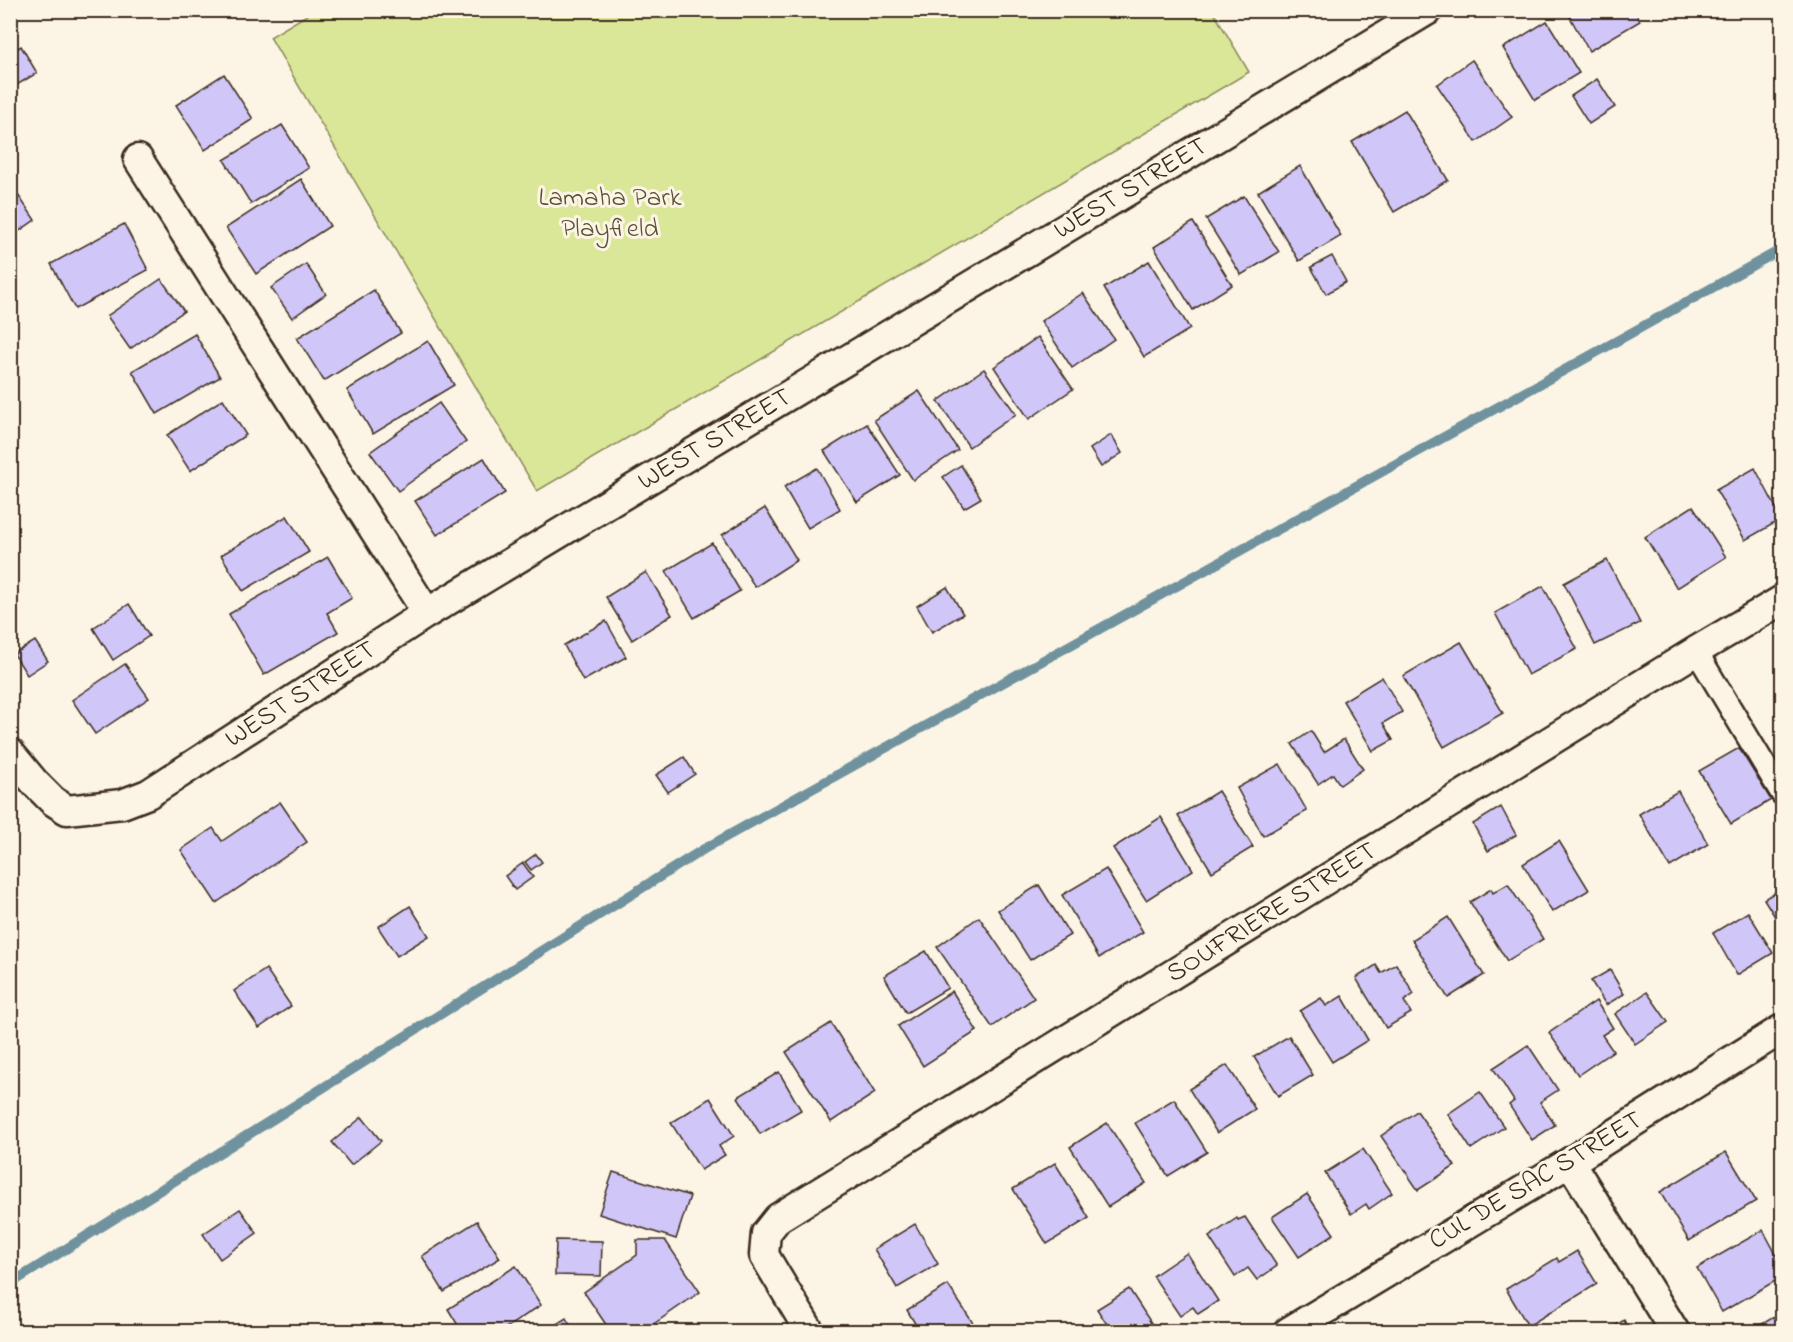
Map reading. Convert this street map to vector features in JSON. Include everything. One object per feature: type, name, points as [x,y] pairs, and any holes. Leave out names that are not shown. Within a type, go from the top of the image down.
[{"type":"street","name":"WEST STREET","points":[[10,753],[34,783],[53,801],[67,810],[122,804],[148,794],[427,613],[1428,10]]},
{"type":"street","points":[[138,159],[427,613]]},
{"type":"street","name":"SOUFRIERE STREET","points":[[810,1332],[764,1256],[766,1233],[778,1218],[1782,600]]},
{"type":"street","points":[[1696,651],[1782,794]]},
{"type":"street","name":"CUL DE SAC STREET","points":[[1288,1332],[1570,1162],[1782,1029]]},
{"type":"street","points":[[1570,1162],[1676,1332]]},
{"type":"green space","name":"Lamaha Park Playfield","points":[[315,10],[1213,11],[1249,72],[537,491],[270,37]]},
{"type":"building","points":[[1566,10],[1634,10],[1640,21],[1589,51]]},
{"type":"building","points":[[1547,21],[1579,73],[1535,100],[1503,48]]},
{"type":"building","points":[[21,46],[37,73],[10,89],[10,53]]},
{"type":"building","points":[[1472,60],[1512,117],[1476,142],[1437,85]]},
{"type":"building","points":[[224,74],[253,119],[205,150],[176,105]]},
{"type":"building","points":[[1597,79],[1615,107],[1589,124],[1571,96]]},
{"type":"building","points":[[1405,110],[1448,180],[1394,212],[1352,142]]},
{"type":"building","points":[[282,125],[309,168],[251,204],[224,160]]},
{"type":"building","points":[[1300,166],[1341,236],[1299,261],[1258,192]]},
{"type":"building","points":[[301,179],[330,226],[256,274],[226,228]]},
{"type":"building","points":[[18,195],[35,220],[12,236],[10,200]]},
{"type":"building","points":[[1244,196],[1279,252],[1241,275],[1206,219]]},
{"type":"building","points":[[1193,222],[1232,285],[1193,310],[1154,247]]},
{"type":"building","points":[[124,224],[148,270],[75,309],[51,264]]},
{"type":"building","points":[[1332,256],[1346,282],[1326,294],[1311,267]]},
{"type":"building","points":[[1149,261],[1190,329],[1144,357],[1104,288]]},
{"type":"building","points":[[306,264],[326,294],[292,318],[271,288]]},
{"type":"building","points":[[161,279],[184,311],[130,349],[107,316]]},
{"type":"building","points":[[374,290],[401,333],[324,381],[297,338]]},
{"type":"building","points":[[1083,293],[1114,339],[1072,368],[1041,321]]},
{"type":"building","points":[[195,334],[220,377],[157,414],[132,371]]},
{"type":"building","points":[[1038,337],[1073,389],[1029,419],[994,367]]},
{"type":"building","points":[[428,341],[454,385],[373,434],[347,390]]},
{"type":"building","points":[[984,369],[1016,414],[969,447],[938,401]]},
{"type":"building","points":[[919,391],[958,450],[913,480],[874,420]]},
{"type":"building","points":[[223,399],[246,435],[190,471],[167,435]]},
{"type":"building","points":[[439,403],[466,442],[398,491],[370,452]]},
{"type":"building","points":[[867,424],[900,475],[857,502],[824,451]]},
{"type":"building","points":[[1111,435],[1122,453],[1101,467],[1090,449]]},
{"type":"building","points":[[484,458],[505,493],[437,535],[415,501]]},
{"type":"building","points":[[961,465],[981,498],[964,508],[943,477]]},
{"type":"building","points":[[817,468],[840,509],[808,528],[784,487]]},
{"type":"building","points":[[1755,468],[1782,519],[1745,540],[1716,490]]},
{"type":"building","points":[[1693,506],[1726,557],[1677,588],[1645,537]]},
{"type":"building","points":[[765,508],[797,560],[755,587],[722,535]]},
{"type":"building","points":[[287,516],[309,552],[243,591],[221,555]]},
{"type":"building","points":[[712,543],[740,591],[694,618],[666,571]]},
{"type":"building","points":[[328,557],[352,598],[327,613],[338,632],[264,675],[229,614]]},
{"type":"building","points":[[1607,560],[1640,623],[1595,645],[1564,583]]},
{"type":"building","points":[[646,572],[672,615],[632,640],[606,597]]},
{"type":"building","points":[[1543,586],[1577,649],[1528,675],[1495,613]]},
{"type":"building","points":[[947,587],[963,614],[932,632],[917,606]]},
{"type":"building","points":[[129,604],[149,636],[113,660],[93,628]]},
{"type":"building","points":[[606,621],[626,657],[583,681],[564,645]]},
{"type":"building","points":[[35,641],[48,661],[27,675],[14,654]]},
{"type":"building","points":[[1461,642],[1503,713],[1444,747],[1403,676]]},
{"type":"building","points":[[125,664],[149,698],[95,734],[72,700]]},
{"type":"building","points":[[1382,677],[1402,712],[1383,723],[1393,740],[1373,751],[1343,701]]},
{"type":"building","points":[[1311,731],[1324,752],[1344,739],[1363,769],[1340,785],[1333,774],[1318,784],[1292,744]]},
{"type":"building","points":[[1739,748],[1771,800],[1731,824],[1699,771]]},
{"type":"building","points":[[684,757],[695,774],[668,792],[656,775]]},
{"type":"building","points":[[1280,764],[1307,811],[1263,836],[1237,788]]},
{"type":"building","points":[[1218,791],[1253,847],[1212,872],[1178,816]]},
{"type":"building","points":[[1678,791],[1708,844],[1670,867],[1639,814]]},
{"type":"building","points":[[280,802],[307,842],[216,903],[181,850],[213,828],[222,841]]},
{"type":"building","points":[[1501,807],[1516,835],[1488,851],[1473,824]]},
{"type":"building","points":[[1161,817],[1193,870],[1146,900],[1113,848]]},
{"type":"building","points":[[1559,841],[1589,890],[1552,912],[1523,864]]},
{"type":"building","points":[[536,854],[542,862],[531,870],[525,862]]},
{"type":"building","points":[[523,863],[533,877],[515,890],[505,876]]},
{"type":"building","points":[[1106,869],[1143,932],[1099,958],[1062,895]]},
{"type":"building","points":[[1508,884],[1543,939],[1507,961],[1470,902],[1491,889],[1493,893]]},
{"type":"building","points":[[1039,885],[1070,935],[1030,960],[998,910]]},
{"type":"building","points":[[1782,888],[1782,928],[1764,899]]},
{"type":"building","points":[[410,906],[429,936],[397,956],[378,927]]},
{"type":"building","points":[[1748,912],[1773,953],[1737,975],[1713,933]]},
{"type":"building","points":[[979,917],[1034,998],[992,1027],[937,947]]},
{"type":"building","points":[[1448,917],[1484,975],[1448,998],[1412,940]]},
{"type":"building","points":[[926,951],[948,988],[906,1013],[884,976]]},
{"type":"building","points":[[1396,964],[1414,994],[1404,1001],[1411,1013],[1386,1028],[1356,978],[1376,965],[1381,973]]},
{"type":"building","points":[[266,969],[291,1006],[259,1028],[234,991]]},
{"type":"building","points":[[1610,970],[1624,994],[1606,1005],[1591,981]]},
{"type":"building","points":[[952,991],[977,1031],[923,1066],[898,1026]]},
{"type":"building","points":[[1647,992],[1668,1022],[1635,1044],[1615,1014]]},
{"type":"building","points":[[1342,996],[1368,1040],[1332,1062],[1300,1011],[1321,998],[1326,1006]]},
{"type":"building","points":[[1596,1001],[1613,1028],[1602,1035],[1613,1051],[1578,1075],[1549,1033]]},
{"type":"building","points":[[831,1023],[875,1093],[831,1122],[786,1052]]},
{"type":"building","points":[[1289,1036],[1313,1075],[1278,1096],[1254,1057]]},
{"type":"building","points":[[1528,1045],[1558,1090],[1540,1102],[1555,1125],[1532,1140],[1509,1105],[1514,1101],[1493,1068]]},
{"type":"building","points":[[1227,1065],[1255,1109],[1217,1133],[1189,1089]]},
{"type":"building","points":[[779,1072],[801,1110],[760,1134],[738,1097]]},
{"type":"building","points":[[1480,1092],[1504,1127],[1471,1149],[1448,1114]]},
{"type":"building","points":[[710,1098],[734,1136],[719,1146],[725,1155],[701,1170],[671,1123]]},
{"type":"building","points":[[1174,1099],[1207,1152],[1168,1176],[1135,1123]]},
{"type":"building","points":[[1417,1111],[1455,1166],[1418,1190],[1381,1136]]},
{"type":"building","points":[[362,1117],[381,1141],[351,1165],[332,1142]]},
{"type":"building","points":[[1107,1123],[1146,1183],[1108,1207],[1070,1147]]},
{"type":"building","points":[[1363,1149],[1392,1193],[1369,1209],[1366,1204],[1351,1214],[1325,1173]]},
{"type":"building","points":[[1726,1152],[1756,1201],[1689,1241],[1660,1192]]},
{"type":"building","points":[[1055,1163],[1089,1218],[1047,1244],[1013,1189]]},
{"type":"building","points":[[613,1172],[690,1196],[676,1239],[599,1214]]},
{"type":"building","points":[[1307,1194],[1334,1234],[1299,1257],[1272,1217]]},
{"type":"building","points":[[240,1209],[257,1233],[220,1259],[203,1234]]},
{"type":"building","points":[[1245,1217],[1277,1266],[1257,1280],[1248,1268],[1235,1277],[1209,1237],[1237,1218],[1238,1220]]},
{"type":"building","points":[[477,1221],[500,1258],[444,1292],[422,1256]]},
{"type":"building","points":[[915,1224],[938,1264],[897,1288],[874,1249]]},
{"type":"building","points":[[1763,1230],[1782,1265],[1782,1277],[1722,1312],[1697,1268]]},
{"type":"building","points":[[556,1240],[602,1241],[601,1276],[555,1275]]},
{"type":"building","points":[[637,1240],[665,1240],[700,1292],[642,1332],[611,1332],[584,1292],[637,1255]]},
{"type":"building","points":[[1577,1251],[1597,1284],[1528,1326],[1506,1289],[1557,1258],[1559,1262]]},
{"type":"building","points":[[1187,1253],[1218,1301],[1198,1314],[1193,1307],[1180,1316],[1153,1276]]},
{"type":"building","points":[[516,1266],[541,1305],[500,1332],[462,1332],[448,1309]]},
{"type":"building","points":[[948,1285],[973,1323],[959,1332],[920,1332],[907,1310]]},
{"type":"building","points":[[1129,1289],[1157,1332],[1112,1332],[1097,1309]]},
{"type":"building","points":[[1782,1312],[1782,1332],[1749,1332]]},
{"type":"building","points":[[566,1318],[574,1332],[544,1332]]},
{"type":"building","points":[[1624,1320],[1630,1332],[1605,1332]]},
{"type":"waterway","points":[[10,1284],[704,849],[1782,249]]}]
